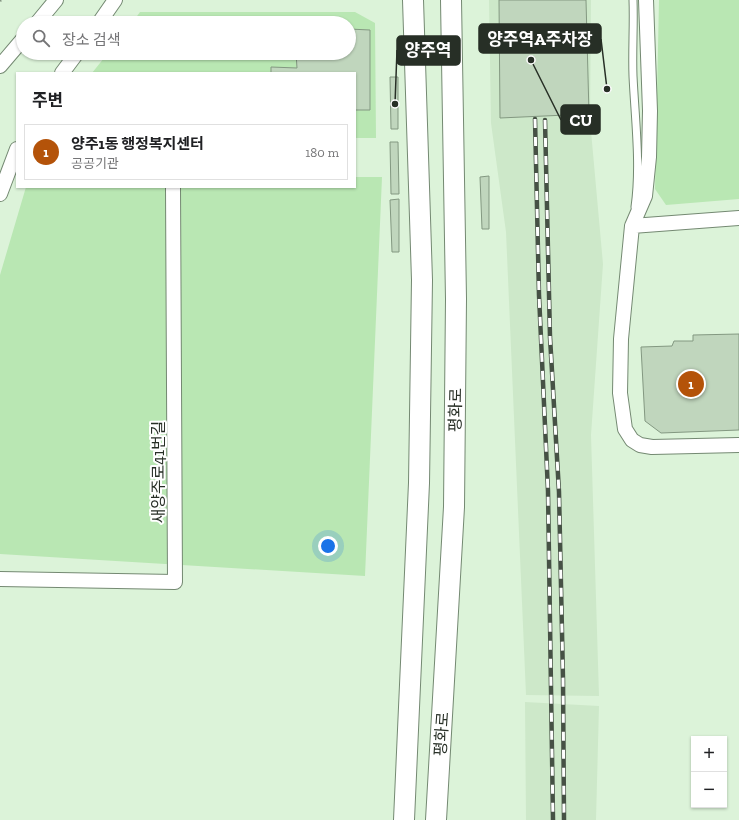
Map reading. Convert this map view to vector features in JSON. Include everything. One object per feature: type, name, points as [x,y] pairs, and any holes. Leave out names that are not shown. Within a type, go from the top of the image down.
[{"type":"main road","name":"평화로","points":[[404,820],[419,482],[421,335],[418,107],[413,0]]},
{"type":"main road","name":"평화로","points":[[436,820],[454,507],[456,299],[451,0]]},
{"type":"street","points":[[43,16],[56,0]]},
{"type":"street","points":[[104,16],[115,0]]},
{"type":"street","points":[[646,0],[650,111],[649,157],[645,196],[632,226],[621,339],[620,393],[625,429],[632,440],[640,445],[652,447],[739,445]]},
{"type":"street","points":[[0,66],[16,47]]},
{"type":"street","points":[[63,72],[72,60]]},
{"type":"street","points":[[0,194],[16,153]]},
{"type":"street","name":"새양주로41번길","points":[[0,579],[175,582],[173,188]]},
{"type":"street","points":[[632,226],[739,218]]},
{"type":"lane","points":[[632,226],[637,192],[636,123],[633,76],[634,0]]},
{"type":"shaded area","points":[[489,0],[591,0],[590,120],[603,264],[591,435],[599,696],[526,695],[506,232],[491,123]]},
{"type":"shaded area","points":[[525,702],[599,706],[596,820],[526,820]]},
{"type":"green space","points":[[659,0],[739,0],[739,199],[666,205],[655,189]]},
{"type":"green space","points":[[140,12],[355,12],[375,23],[376,138],[356,138],[356,72],[93,72],[102,60],[356,60],[356,16],[137,16]]},
{"type":"green space","points":[[356,177],[382,177],[365,576],[0,554],[0,275],[26,188],[356,188]]},
{"type":"building","points":[[499,0],[586,0],[589,114],[500,118]]},
{"type":"building","points":[[356,29],[370,30],[370,110],[356,110],[356,72],[271,72],[271,67],[297,68],[296,60],[356,60]]},
{"type":"building","points":[[390,77],[398,77],[398,129],[391,129]]},
{"type":"building","points":[[390,142],[398,142],[399,194],[391,194]]},
{"type":"building","points":[[489,176],[489,229],[482,229],[480,177]]},
{"type":"building","points":[[399,199],[399,252],[392,252],[390,200]]},
{"type":"building","points":[[739,334],[739,430],[661,433],[645,421],[641,347],[672,346],[674,341],[693,341],[693,335]]},
{"type":"railway","points":[[535,119],[539,295],[548,491],[553,820]]},
{"type":"railway","points":[[545,120],[550,337],[559,492],[564,820]]},
{"type":"place","name":"CU","points":[[531,60]]},
{"type":"place","name":"양주역A주차장","points":[[607,89]]},
{"type":"place","name":"양주역","points":[[395,104]]},
{"type":"place","name":"양주1동 행정복지센터","points":[[691,384]]}]
